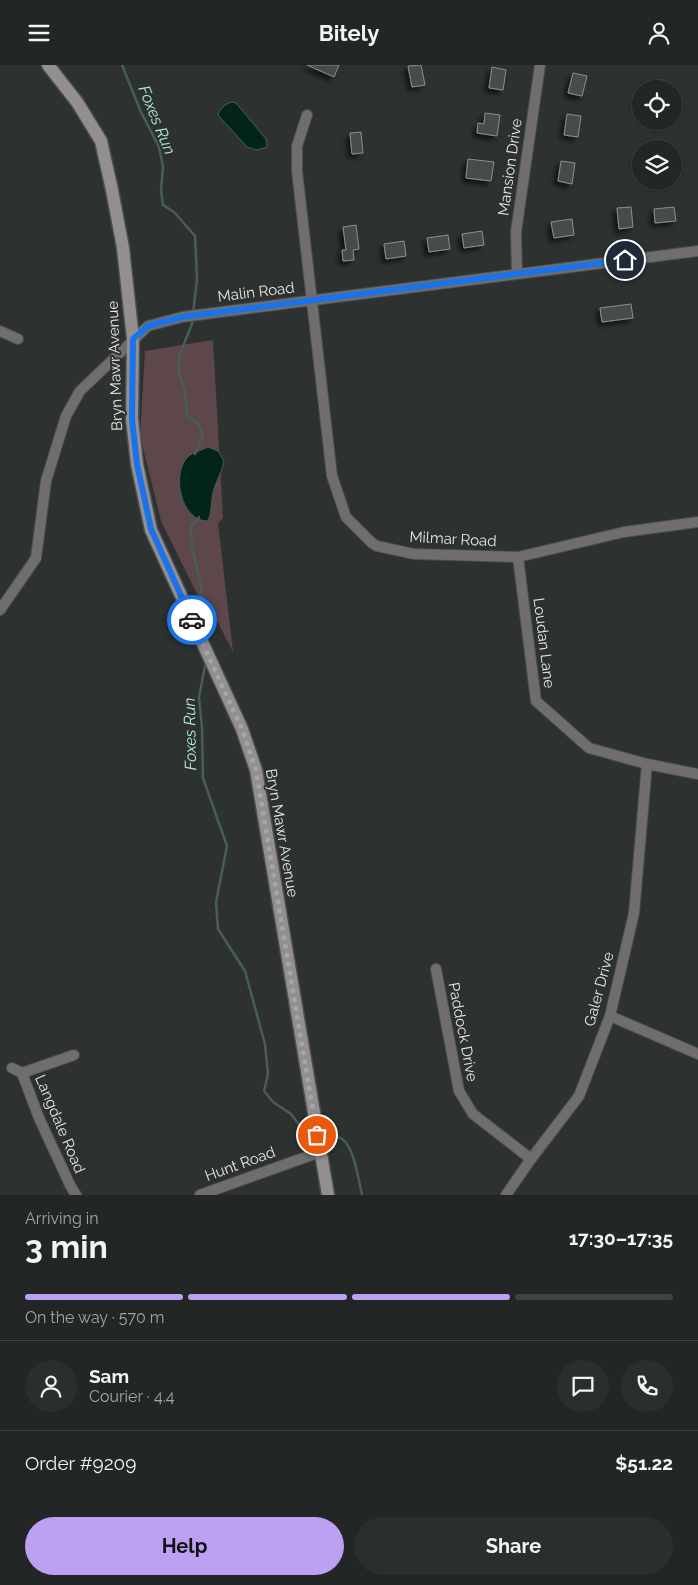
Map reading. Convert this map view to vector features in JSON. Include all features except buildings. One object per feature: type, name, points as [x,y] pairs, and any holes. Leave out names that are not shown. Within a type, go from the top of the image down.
[{"type":"main road","name":"Bryn Mawr Avenue","points":[[48,65],[77,102],[101,141],[123,248],[133,339],[132,419],[137,464],[149,520],[151,529],[242,729],[256,770],[328,1195]]},
{"type":"street","name":"Mansion Drive","points":[[516,273],[516,232],[536,79],[540,65]]},
{"type":"street","name":"Milmar Road","points":[[307,115],[297,146],[297,171],[332,476],[346,517],[377,546],[414,555],[518,557],[624,532],[698,522]]},
{"type":"street","name":"Malin Road","points":[[0,610],[36,557],[46,481],[66,416],[85,386],[148,326],[186,316],[698,251]]},
{"type":"street","points":[[0,331],[18,339]]},
{"type":"street","name":"Loudan Lane","points":[[518,557],[536,701],[589,748],[647,764],[698,774]]},
{"type":"street","name":"Galer Drive","points":[[506,1195],[579,1096],[610,1016],[634,913],[647,764]]},
{"type":"street","name":"Paddock Drive","points":[[436,969],[459,1091],[473,1114],[531,1159]]},
{"type":"street","points":[[610,1016],[698,1054]]},
{"type":"street","points":[[22,1073],[74,1055]]},
{"type":"street","name":"Langdale Road","points":[[12,1068],[22,1073],[40,1118],[76,1195]]},
{"type":"street","name":"Hunt Road","points":[[200,1195],[320,1152]]},
{"type":"shaded area","points":[[232,102],[236,103],[266,139],[267,147],[257,150],[247,147],[218,115],[223,107]]},
{"type":"shaded area","points":[[213,340],[223,518],[218,523],[233,652],[206,599],[200,600],[161,521],[140,436],[145,351]]},
{"type":"shaded area","points":[[208,447],[218,451],[224,461],[213,492],[208,521],[198,519],[185,505],[181,494],[180,472],[184,462],[190,455]]},
{"type":"waterway","name":"Foxes Run","points":[[122,65],[141,112],[159,147],[163,167],[161,190],[163,205],[174,212],[195,236],[197,279],[193,314]]},
{"type":"waterway","name":"Foxes Run","points":[[192,319],[192,324],[179,356],[179,373],[185,391],[187,416],[197,422],[203,435],[195,454]]},
{"type":"waterway","name":"Foxes Run","points":[[199,517],[197,521],[191,524],[192,548],[201,584],[205,636]]},
{"type":"waterway","name":"Foxes Run","points":[[206,661],[199,697],[203,778],[227,846],[216,902],[218,929],[245,971],[265,1044],[268,1074],[264,1091],[273,1102],[291,1114],[300,1126],[312,1132]]},
{"type":"waterway","name":"Foxes Run","points":[[323,1134],[333,1135],[342,1139],[350,1149],[362,1195]]},
{"type":"way so far","points":[[192,620],[242,729],[256,770],[317,1135]]},
{"type":"route","points":[[192,620],[151,529],[137,464],[132,419],[133,339],[148,326],[182,317],[625,260]]}]
